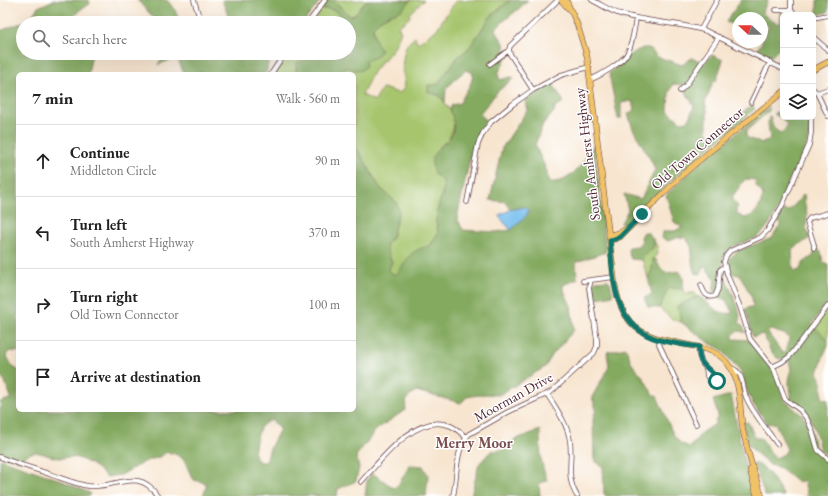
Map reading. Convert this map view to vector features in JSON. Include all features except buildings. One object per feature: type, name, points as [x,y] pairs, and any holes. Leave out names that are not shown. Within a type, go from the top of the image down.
[{"type":"main road","name":"South Amherst Highway","points":[[559,0],[572,12]]},
{"type":"main road","name":"South Amherst Highway","points":[[566,0],[582,36],[589,66],[618,302],[624,315],[630,323],[639,330],[660,340],[709,350],[719,355],[731,368],[736,383],[746,445],[762,496]]},
{"type":"main road","points":[[816,68],[828,62]]},
{"type":"main road","name":"Old Town Connector","points":[[609,237],[615,239],[620,237],[698,161],[780,94]]},
{"type":"main road","points":[[731,368],[740,427],[757,496]]},
{"type":"street","points":[[194,0],[199,16]]},
{"type":"street","points":[[313,16],[325,0]]},
{"type":"street","points":[[490,64],[509,50],[510,46],[559,0]]},
{"type":"street","points":[[592,0],[614,12],[636,18],[701,29],[780,67]]},
{"type":"street","points":[[701,29],[717,0]]},
{"type":"street","points":[[776,10],[791,10],[791,0]]},
{"type":"street","points":[[816,17],[828,15]]},
{"type":"street","points":[[590,80],[615,65],[627,55],[630,48],[636,18]]},
{"type":"street","points":[[680,90],[686,85],[719,37]]},
{"type":"street","points":[[816,40],[828,50]]},
{"type":"street","points":[[509,50],[510,54],[533,90]]},
{"type":"street","points":[[272,72],[280,60]]},
{"type":"street","points":[[751,102],[770,62]]},
{"type":"street","points":[[467,202],[476,150],[483,133],[502,112],[533,90],[561,75],[589,66]]},
{"type":"street","points":[[828,89],[817,93],[828,116]]},
{"type":"street","points":[[811,120],[812,128],[809,145],[782,206],[761,237],[732,250],[725,259],[725,266],[740,307],[748,335],[772,366],[785,399],[800,410],[807,419],[812,430],[816,446],[821,454],[828,459]]},
{"type":"street","points":[[814,248],[807,222],[810,218],[828,213]]},
{"type":"street","points":[[701,285],[705,294],[709,296],[716,296],[720,270],[725,266]]},
{"type":"street","points":[[583,281],[614,277]]},
{"type":"street","name":"Moorman Drive","points":[[453,496],[459,457],[466,437],[472,431],[547,394],[566,379],[596,350],[597,340],[589,288],[591,280]]},
{"type":"street","points":[[772,366],[782,362],[790,356],[828,306]]},
{"type":"street","points":[[660,340],[659,344],[696,424]]},
{"type":"street","points":[[699,347],[699,355],[702,364],[706,368]]},
{"type":"street","points":[[731,368],[736,370],[741,376],[744,392],[748,402],[777,444]]},
{"type":"street","points":[[547,394],[569,435],[571,447],[570,480],[577,496]]},
{"type":"street","points":[[361,482],[393,447],[408,435],[424,426],[436,423],[447,425],[455,428],[466,437]]},
{"type":"street","points":[[0,457],[87,486],[97,486],[133,480],[140,481],[151,487],[158,496]]},
{"type":"green space","points":[[54,0],[89,0],[90,4],[81,9],[74,16],[32,16],[38,7]]},
{"type":"green space","points":[[137,0],[167,0],[175,10],[177,16],[152,16]]},
{"type":"green space","points":[[222,0],[321,0],[308,16],[228,16]]},
{"type":"green space","points":[[328,0],[334,0],[350,16],[342,16],[336,11],[322,9]]},
{"type":"green space","points":[[334,0],[368,0],[362,5],[355,15],[350,16]]},
{"type":"green space","points":[[368,0],[410,0],[404,8],[382,19],[373,27],[374,37],[381,51],[376,57],[365,61],[366,66],[361,71],[347,68],[340,72],[296,72],[296,63],[302,61],[356,60],[356,16],[350,16],[355,15],[362,5]]},
{"type":"green space","points":[[410,0],[424,0],[410,14],[410,17],[398,27],[401,31],[394,48],[373,72],[362,95],[375,101],[382,88],[399,93],[402,91],[405,82],[402,72],[406,46],[415,37],[418,43],[436,30],[456,0],[510,0],[491,16],[469,48],[458,57],[437,85],[428,92],[440,96],[450,110],[454,127],[449,139],[439,147],[434,173],[443,181],[444,187],[437,211],[436,221],[438,233],[430,246],[401,269],[396,275],[388,271],[392,262],[386,246],[392,237],[399,211],[396,202],[380,188],[356,146],[356,72],[341,72],[351,66],[376,57],[373,27],[382,19],[407,5]]},
{"type":"green space","points":[[510,0],[528,0],[495,30],[504,43],[505,55],[507,56],[498,74],[500,80],[510,77],[514,78],[498,91],[480,113],[486,121],[472,149],[457,218],[463,230],[496,232],[511,230],[525,207],[510,210],[506,202],[490,200],[502,148],[528,109],[525,101],[552,83],[564,102],[555,107],[554,112],[543,124],[535,145],[546,169],[549,182],[557,182],[571,175],[576,170],[594,144],[606,252],[576,262],[577,279],[563,285],[571,306],[574,330],[553,354],[545,367],[499,395],[484,394],[467,397],[461,403],[416,391],[407,398],[405,410],[376,430],[356,456],[359,468],[356,481],[338,489],[337,496],[203,496],[206,483],[194,480],[185,462],[179,456],[167,452],[159,457],[146,461],[121,475],[106,477],[95,467],[76,458],[53,457],[34,452],[25,456],[19,461],[0,454],[0,402],[11,398],[0,374],[0,31],[16,25],[16,60],[91,60],[88,72],[16,72],[16,352],[10,351],[6,355],[13,367],[16,369],[16,412],[356,412],[356,146],[380,188],[396,202],[399,211],[392,237],[386,246],[392,262],[388,271],[396,275],[413,253],[417,250],[430,246],[438,233],[436,220],[437,211],[444,187],[443,181],[434,174],[432,158],[449,139],[453,132],[453,117],[450,110],[452,105],[460,103],[470,85],[473,73],[466,70],[455,79],[446,89],[445,103],[440,96],[428,92],[428,85],[437,85],[458,57],[469,48],[491,16]],"holes":[[[271,420],[280,429],[270,448],[266,462],[259,462],[254,454],[260,428]]]},
{"type":"green space","points":[[741,0],[768,0],[762,12],[733,12]]},
{"type":"green space","points":[[817,0],[828,0],[828,12],[817,15]]},
{"type":"green space","points":[[322,9],[327,9],[336,11],[343,16],[317,16]]},
{"type":"green space","points":[[732,13],[732,24],[726,22]]},
{"type":"green space","points":[[768,18],[780,24],[780,48],[771,57],[767,58],[757,50],[758,48],[768,48]]},
{"type":"green space","points":[[643,48],[649,48],[658,57],[682,65],[692,58],[703,64],[712,55],[723,60],[716,81],[713,82],[705,103],[707,109],[707,131],[709,134],[714,135],[752,105],[755,109],[681,172],[625,226],[623,226],[621,223],[628,210],[624,194],[641,199],[655,170],[633,129],[628,114],[634,110],[632,101],[621,103],[621,119],[618,119],[609,73],[632,53]],"holes":[[[673,84],[682,85],[694,106],[688,121],[681,122],[668,111],[669,93]]]},
{"type":"green space","points":[[160,60],[170,60],[158,65]]},
{"type":"green space","points":[[178,60],[268,60],[266,72],[183,72]]},
{"type":"green space","points":[[285,60],[304,60],[296,72],[276,72]]},
{"type":"green space","points":[[769,107],[769,111],[746,131],[746,137],[760,143],[770,139],[768,123],[769,116],[771,117],[772,125],[778,132],[781,133],[788,126],[783,120],[810,120],[808,140],[772,220],[758,237],[736,245],[727,251],[724,256],[723,264],[727,282],[738,308],[740,316],[739,323],[744,327],[745,331],[745,333],[740,331],[734,333],[733,339],[749,340],[773,370],[784,400],[803,416],[811,430],[817,451],[828,461],[828,496],[806,496],[807,493],[804,481],[797,482],[778,467],[770,465],[747,443],[743,423],[748,422],[755,438],[761,438],[771,454],[776,458],[784,454],[787,449],[775,423],[768,424],[753,404],[738,368],[721,349],[709,343],[681,322],[679,311],[676,308],[698,296],[714,309],[722,313],[733,313],[725,299],[716,298],[713,293],[715,279],[704,266],[701,274],[695,273],[692,262],[691,246],[684,237],[668,241],[661,237],[664,231],[675,231],[682,227],[674,222],[666,195],[703,160]],"holes":[[[745,179],[755,180],[756,186],[762,193],[763,197],[756,211],[744,218],[737,214],[736,210],[738,206],[732,200],[732,197]]]},
{"type":"green space","points":[[775,112],[780,113],[780,117],[775,115]]},
{"type":"green space","points":[[804,194],[807,214],[806,227],[810,238],[792,249],[793,270],[799,271],[803,263],[813,256],[816,248],[821,252],[823,262],[828,264],[828,301],[812,324],[828,340],[828,346],[818,373],[822,382],[822,398],[828,400],[828,457],[820,450],[815,430],[808,414],[803,408],[790,400],[791,393],[789,380],[791,371],[789,361],[777,358],[771,352],[763,334],[753,337],[745,309],[753,306],[752,298],[740,275],[729,273],[729,259],[737,251],[772,238],[781,224],[776,220],[783,210],[789,211]],"holes":[[[771,330],[789,337],[788,346],[783,354],[768,331]]]},
{"type":"green space","points":[[644,232],[648,233],[653,239],[654,245],[652,249],[646,253],[642,260],[631,259],[628,251],[629,247],[638,246],[642,241],[641,237]]},
{"type":"green space","points":[[653,239],[657,247],[657,254],[653,259],[652,270],[648,278],[642,260],[646,253],[652,249],[654,245]]},
{"type":"green space","points":[[655,258],[660,268],[667,273],[679,271],[683,277],[683,289],[669,288],[659,308],[648,307],[644,298],[652,294],[648,278],[652,270],[653,259]]},
{"type":"green space","points":[[608,280],[610,282],[613,295],[593,299],[593,283],[596,281]]},
{"type":"green space","points":[[675,287],[683,289],[684,293],[695,293],[698,296],[676,308],[679,311],[681,322],[673,320],[659,308],[669,288]]},
{"type":"green space","points":[[828,308],[828,340],[814,326]]},
{"type":"green space","points":[[626,348],[632,364],[643,377],[652,393],[657,396],[673,434],[680,443],[689,447],[702,432],[714,425],[718,415],[713,400],[731,395],[745,466],[753,496],[606,496],[604,494],[603,467],[594,460],[593,420],[596,409],[592,397],[609,367],[607,352]]},
{"type":"green space","points":[[540,430],[540,449],[547,480],[539,484],[540,496],[471,496],[479,464],[491,451],[502,450],[514,440]]},
{"type":"green space","points":[[0,459],[58,479],[90,493],[90,496],[0,496]]},
{"type":"green space","points":[[754,463],[764,468],[768,472],[784,496],[765,496]]},
{"type":"green space","points":[[410,465],[423,466],[428,475],[426,496],[365,496],[367,480],[372,473],[394,488],[398,485]]},
{"type":"water","points":[[525,207],[528,210],[527,215],[511,230],[500,218],[499,215],[510,210]]},
{"type":"district","name":"Merry Moor","points":[[474,442]]},
{"type":"route","points":[[642,214],[620,237],[610,240],[618,302],[624,315],[630,323],[649,336],[660,340],[699,347],[699,355],[702,364],[712,372],[717,381]]}]
